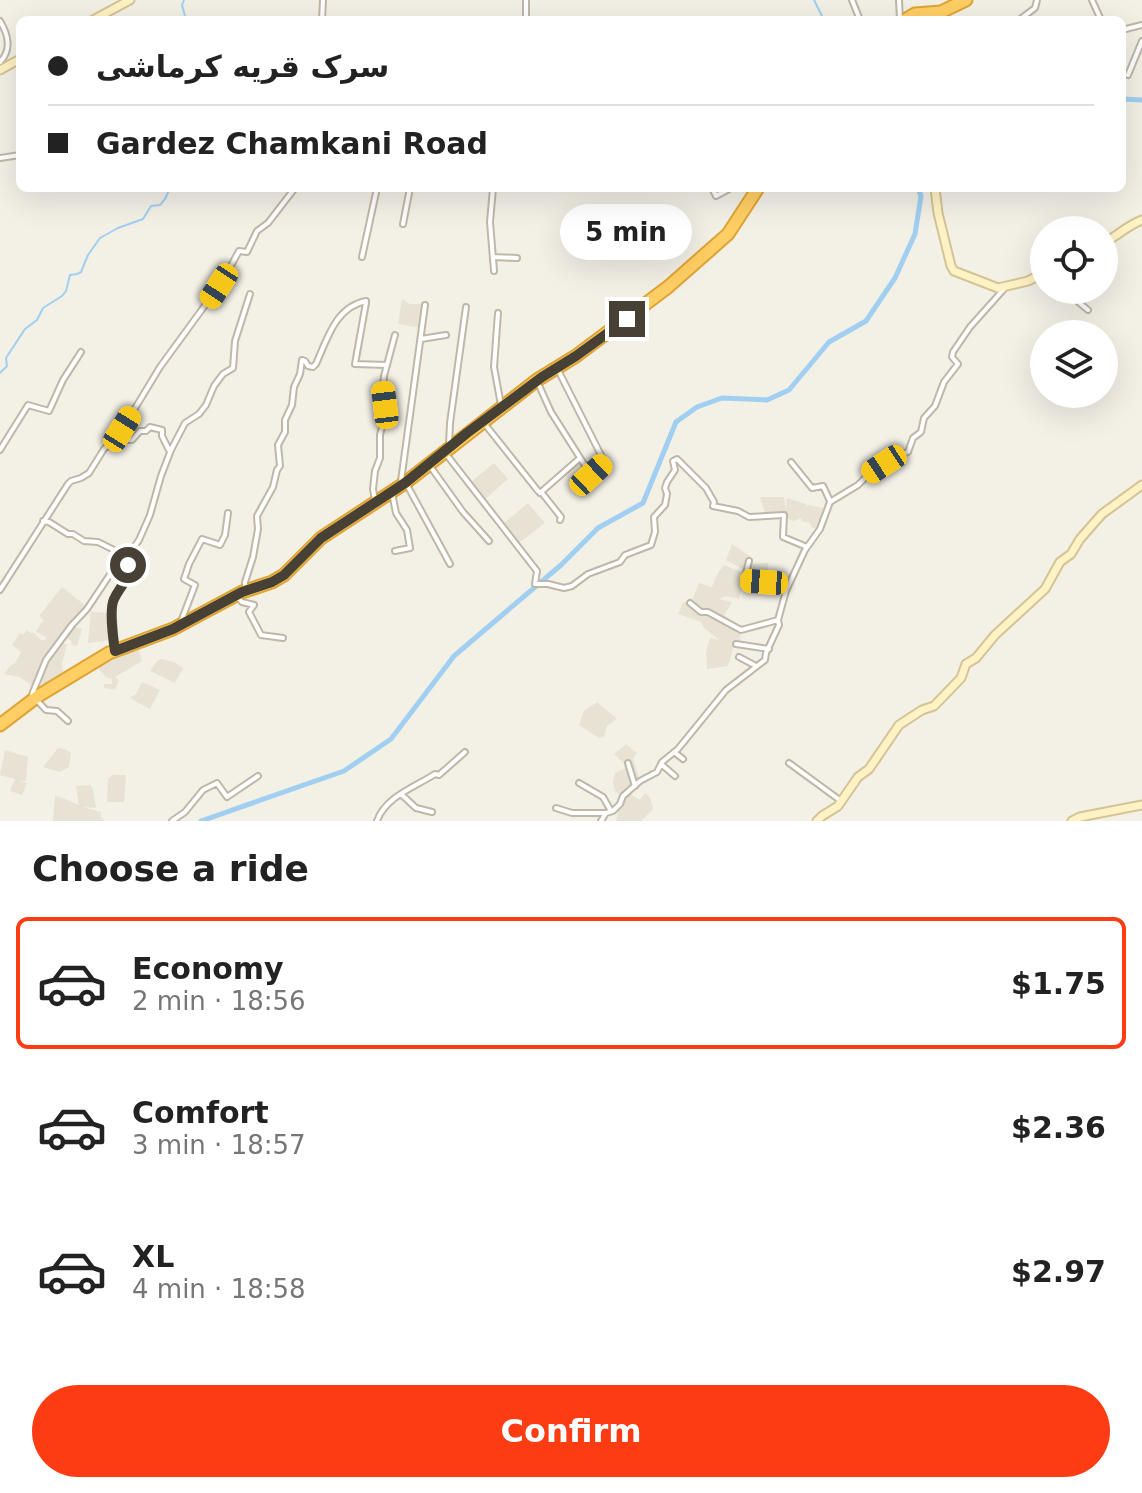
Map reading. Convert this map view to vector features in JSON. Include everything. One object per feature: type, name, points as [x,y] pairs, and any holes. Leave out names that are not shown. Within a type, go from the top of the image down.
[{"type":"highway","points":[[911,16],[941,12],[966,0]]},
{"type":"highway","points":[[0,725],[76,671],[284,575],[321,538],[399,487],[537,380],[576,356],[668,287],[728,234],[755,192]]},
{"type":"street","points":[[100,16],[130,0]]},
{"type":"street","points":[[1024,16],[1035,8],[1037,0]]},
{"type":"street","points":[[0,21],[2,30],[8,35],[6,56],[0,62]]},
{"type":"street","points":[[1128,75],[1142,41]]},
{"type":"street","points":[[0,590],[68,484],[89,473],[104,449],[113,443],[160,367],[222,282],[239,251],[247,252],[257,231],[268,223],[292,192]]},
{"type":"street","points":[[362,257],[376,192]]},
{"type":"street","points":[[403,224],[409,192]]},
{"type":"street","points":[[493,192],[490,222],[494,271]]},
{"type":"street","points":[[935,192],[954,271],[998,288],[1030,280]]},
{"type":"street","points":[[1118,235],[1142,220]]},
{"type":"street","points":[[493,257],[517,258]]},
{"type":"street","points":[[601,821],[620,804],[623,796],[655,775],[661,764],[726,690],[765,660],[779,625],[786,589],[807,547],[820,529],[830,502],[858,485],[870,473],[908,452],[913,438],[921,432],[924,418],[935,406],[944,382],[958,364],[952,357],[953,352],[1005,286]]},
{"type":"street","points":[[115,651],[112,603],[124,585],[130,568],[129,554],[150,515],[170,451],[185,423],[199,414],[214,386],[223,374],[233,368],[235,341],[250,294]]},
{"type":"street","points":[[283,638],[261,635],[249,612],[254,605],[242,602],[240,593],[253,557],[257,516],[280,466],[278,445],[285,432],[285,420],[292,405],[302,360],[313,367],[331,328],[346,311],[366,301],[355,364],[387,365]]},
{"type":"street","points":[[1081,304],[1088,310]]},
{"type":"street","points":[[395,551],[410,548],[407,530],[396,513],[425,305]]},
{"type":"street","points":[[466,307],[447,450],[537,571],[535,584],[564,588],[572,586],[588,574],[620,562],[625,555],[651,545],[655,532],[654,517],[665,505],[665,488],[675,470],[673,461],[677,459],[706,488],[713,506],[738,511],[749,517],[784,515],[783,537],[807,547]]},
{"type":"street","points":[[498,313],[494,373],[502,407]]},
{"type":"street","points":[[375,502],[375,471],[380,458],[380,435],[386,411],[383,386],[395,335]]},
{"type":"street","points":[[421,339],[446,335]]},
{"type":"street","points":[[0,450],[28,405],[49,411],[63,380],[81,352]]},
{"type":"street","points":[[537,380],[551,412],[591,475],[605,463],[557,368]]},
{"type":"street","points":[[483,421],[561,517],[560,520]]},
{"type":"street","points":[[119,435],[132,440],[140,431],[154,427],[162,430],[170,451]]},
{"type":"street","points":[[540,493],[580,458]]},
{"type":"street","points":[[791,462],[812,488],[823,486],[830,502]]},
{"type":"street","points":[[429,464],[463,512],[489,541]]},
{"type":"street","points":[[817,821],[838,806],[858,777],[869,769],[899,725],[934,706],[961,678],[966,664],[976,658],[995,635],[1045,589],[1060,562],[1071,554],[1102,514],[1142,485]]},
{"type":"street","points":[[399,487],[450,564]]},
{"type":"street","points":[[180,625],[195,585],[184,579],[189,564],[202,539],[220,545],[225,535],[228,513]]},
{"type":"street","points":[[43,521],[84,541],[98,542],[125,552]]},
{"type":"street","points":[[68,721],[57,711],[46,710],[32,695],[33,692],[46,660],[87,609],[125,552],[133,547]]},
{"type":"street","points":[[749,561],[744,581],[766,582],[786,589]]},
{"type":"street","points":[[0,575],[7,580]]},
{"type":"street","points":[[690,603],[701,612],[708,612],[741,630],[778,620]]},
{"type":"street","points":[[736,644],[769,649]]},
{"type":"street","points":[[739,657],[756,666]]},
{"type":"street","points":[[377,821],[380,811],[401,794],[435,774],[439,775],[465,752]]},
{"type":"street","points":[[674,752],[683,759]]},
{"type":"street","points":[[628,763],[635,786]]},
{"type":"street","points":[[789,763],[841,801]]},
{"type":"street","points":[[661,764],[675,776]]},
{"type":"street","points":[[172,821],[185,812],[203,790],[217,783],[227,797],[258,776]]},
{"type":"street","points":[[579,783],[603,797],[608,812]]},
{"type":"street","points":[[401,794],[416,808],[432,812]]},
{"type":"street","points":[[1072,821],[1142,805]]},
{"type":"street","points":[[556,808],[572,813],[608,812]]},
{"type":"shaded area","points":[[402,299],[410,304],[425,304],[422,328],[398,324]]},
{"type":"shaded area","points":[[494,463],[508,479],[485,499],[471,482]]},
{"type":"shaded area","points":[[760,497],[784,497],[786,510],[787,498],[806,504],[806,507],[823,508],[820,528],[812,528],[801,518],[794,521],[786,518],[785,514],[766,516]]},
{"type":"shaded area","points":[[528,503],[545,523],[516,545],[503,524]]},
{"type":"shaded area","points":[[732,544],[750,556],[749,564],[768,563],[767,581],[746,582],[746,571],[726,560]]},
{"type":"shaded area","points":[[724,565],[746,574],[739,599],[726,596],[719,599],[732,602],[724,615],[744,631],[741,631],[740,645],[730,643],[734,645],[728,666],[707,669],[706,652],[710,638],[719,640],[701,622],[678,614],[683,602],[699,610],[691,602],[699,583],[712,587]]},
{"type":"shaded area","points":[[62,587],[87,607],[73,626],[82,629],[77,646],[71,645],[72,642],[65,636],[61,641],[67,645],[62,663],[68,677],[48,685],[38,682],[35,687],[19,677],[4,674],[21,652],[12,645],[20,633],[23,635],[27,630],[45,640],[46,637],[36,632],[44,621],[39,616]]},
{"type":"shaded area","points":[[91,612],[112,613],[112,640],[88,643]]},
{"type":"shaded area","points":[[138,648],[142,661],[115,677],[119,680],[115,690],[104,688],[104,684],[112,684],[112,679],[94,664]]},
{"type":"shaded area","points":[[162,659],[183,668],[175,683],[150,671]]},
{"type":"shaded area","points":[[142,682],[160,690],[150,709],[130,698]]},
{"type":"shaded area","points":[[597,702],[617,719],[607,726],[604,737],[599,738],[579,725],[584,711]]},
{"type":"shaded area","points":[[626,744],[637,753],[633,759],[640,780],[626,795],[629,793],[639,800],[646,793],[653,809],[641,818],[643,821],[616,821],[619,809],[616,808],[623,797],[615,791],[615,773],[628,767],[614,754]]},
{"type":"shaded area","points":[[58,748],[71,753],[69,767],[60,772],[43,767]]},
{"type":"shaded area","points":[[5,750],[28,757],[26,781],[20,781],[27,783],[22,795],[10,791],[15,779],[0,775]]},
{"type":"shaded area","points":[[113,775],[126,775],[124,802],[107,802],[108,779]]},
{"type":"shaded area","points":[[90,785],[96,808],[83,807],[101,812],[104,821],[53,821],[55,795],[79,805],[76,786]]},
{"type":"waterway","points":[[184,0],[185,16]]},
{"type":"waterway","points":[[814,0],[822,16]]},
{"type":"waterway","points":[[1126,99],[1142,100]]},
{"type":"waterway","points":[[0,373],[7,366],[6,358],[25,329],[37,320],[43,308],[62,296],[70,275],[81,272],[100,238],[143,219],[151,206],[160,205],[168,192]]},
{"type":"waterway","points":[[201,821],[344,771],[391,739],[454,656],[561,565],[598,528],[643,503],[676,422],[697,407],[722,398],[767,400],[789,390],[829,342],[866,321],[895,278],[915,234],[920,192]]},
{"type":"route","points":[[128,565],[130,568],[124,585],[112,603],[115,651],[173,629],[242,592],[284,575],[321,538],[405,483],[542,377],[627,319]]}]
